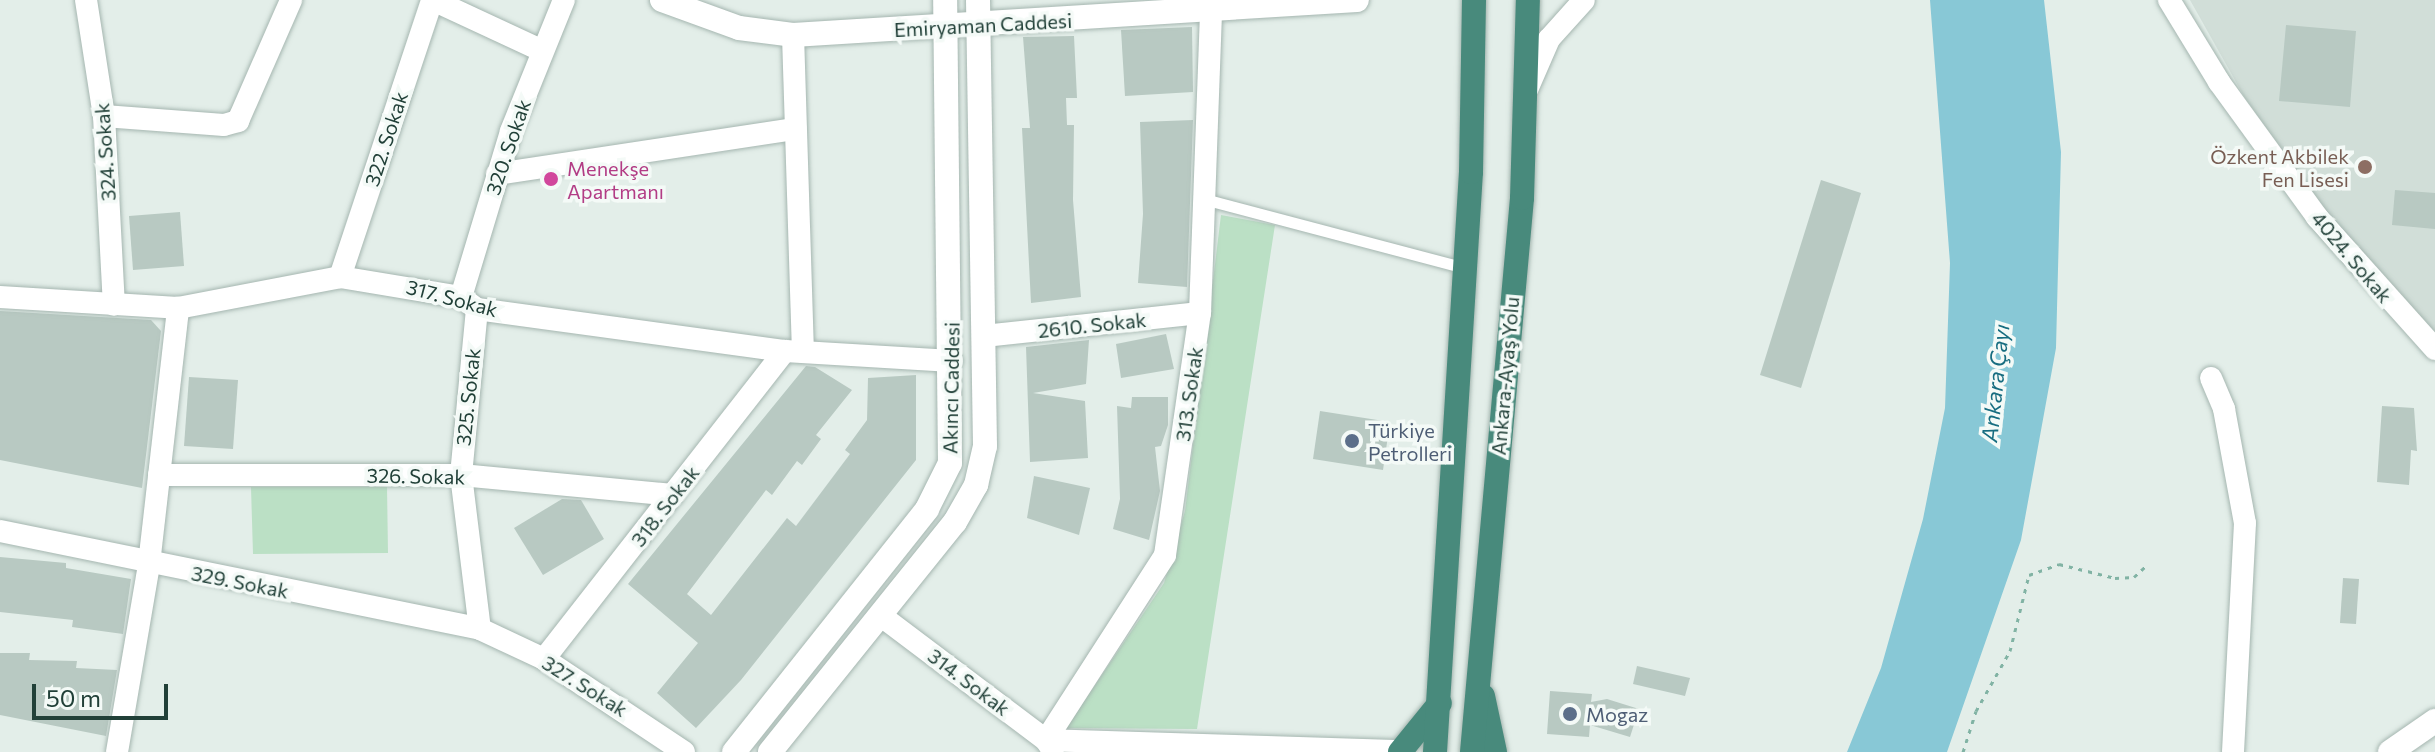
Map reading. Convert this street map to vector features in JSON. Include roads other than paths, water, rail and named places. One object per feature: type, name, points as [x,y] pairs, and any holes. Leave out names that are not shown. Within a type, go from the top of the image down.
[{"type":"highway","points":[[1435,752],[1466,268],[1474,0]]},
{"type":"highway","name":"Ankara-Ayaş Yolu","points":[[1491,751],[1477,674],[1522,198],[1528,0]]},
{"type":"highway","points":[[1400,752],[1440,703]]},
{"type":"street","name":"324. Sokak","points":[[86,0],[104,116],[114,305]]},
{"type":"street","points":[[104,116],[224,125],[238,121],[291,0]]},
{"type":"street","points":[[433,0],[543,51]]},
{"type":"street","name":"322. Sokak","points":[[340,277],[433,0]]},
{"type":"street","name":"320. Sokak","points":[[469,303],[497,174],[564,0]]},
{"type":"street","name":"Emiryaman Caddesi","points":[[662,0],[739,28],[793,35],[1357,0]]},
{"type":"street","name":"Akıncı Caddesi","points":[[734,752],[937,495],[953,443],[948,27],[945,0]]},
{"type":"street","name":"Akıncı Caddesi","points":[[770,752],[955,522],[976,485],[985,446],[981,25],[978,0]]},
{"type":"street","points":[[1526,93],[1549,39],[1584,0]]},
{"type":"street","name":"4024. Sokak","points":[[2169,0],[2226,93],[2308,206],[2435,349]]},
{"type":"street","name":"313. Sokak","points":[[1050,746],[1165,555],[1200,313],[1204,199],[1201,9]]},
{"type":"street","points":[[793,35],[796,129],[794,352]]},
{"type":"street","points":[[497,174],[796,129]]},
{"type":"street","name":"317. Sokak","points":[[0,297],[178,308],[340,277],[469,303],[794,352],[952,361]]},
{"type":"street","name":"325. Sokak","points":[[469,303],[461,475],[480,629]]},
{"type":"street","points":[[117,752],[149,564],[178,308]]},
{"type":"street","name":"2610. Sokak","points":[[984,336],[1200,313]]},
{"type":"street","name":"318. Sokak","points":[[544,659],[673,495],[794,352]]},
{"type":"street","points":[[2211,378],[2227,423],[2245,523],[2233,752]]},
{"type":"street","name":"326. Sokak","points":[[159,475],[461,475],[673,495]]},
{"type":"street","name":"329. Sokak","points":[[0,531],[149,564],[480,629]]},
{"type":"street","name":"314. Sokak","points":[[880,615],[1050,746]]},
{"type":"street","name":"327. Sokak","points":[[480,629],[544,659],[684,752]]},
{"type":"street","points":[[2390,752],[2435,721]]},
{"type":"street","points":[[1050,746],[1400,752]]},
{"type":"lane","points":[[1204,199],[1466,268]]},
{"type":"water","name":"Ankara Çayı","points":[[1930,0],[2044,0],[2061,152],[2056,348],[2021,540],[1947,752],[1847,752],[1881,668],[1923,519],[1945,408],[1950,263]]},
{"type":"place","name":"Özkent Akbilek Fen Lisesi","points":[[2365,167]]},
{"type":"place","name":"Menekşe Apartmanı","points":[[551,179]]},
{"type":"place","name":"Türkiye Petrolleri","points":[[1352,441]]},
{"type":"place","name":"Mogaz","points":[[1570,714]]}]
